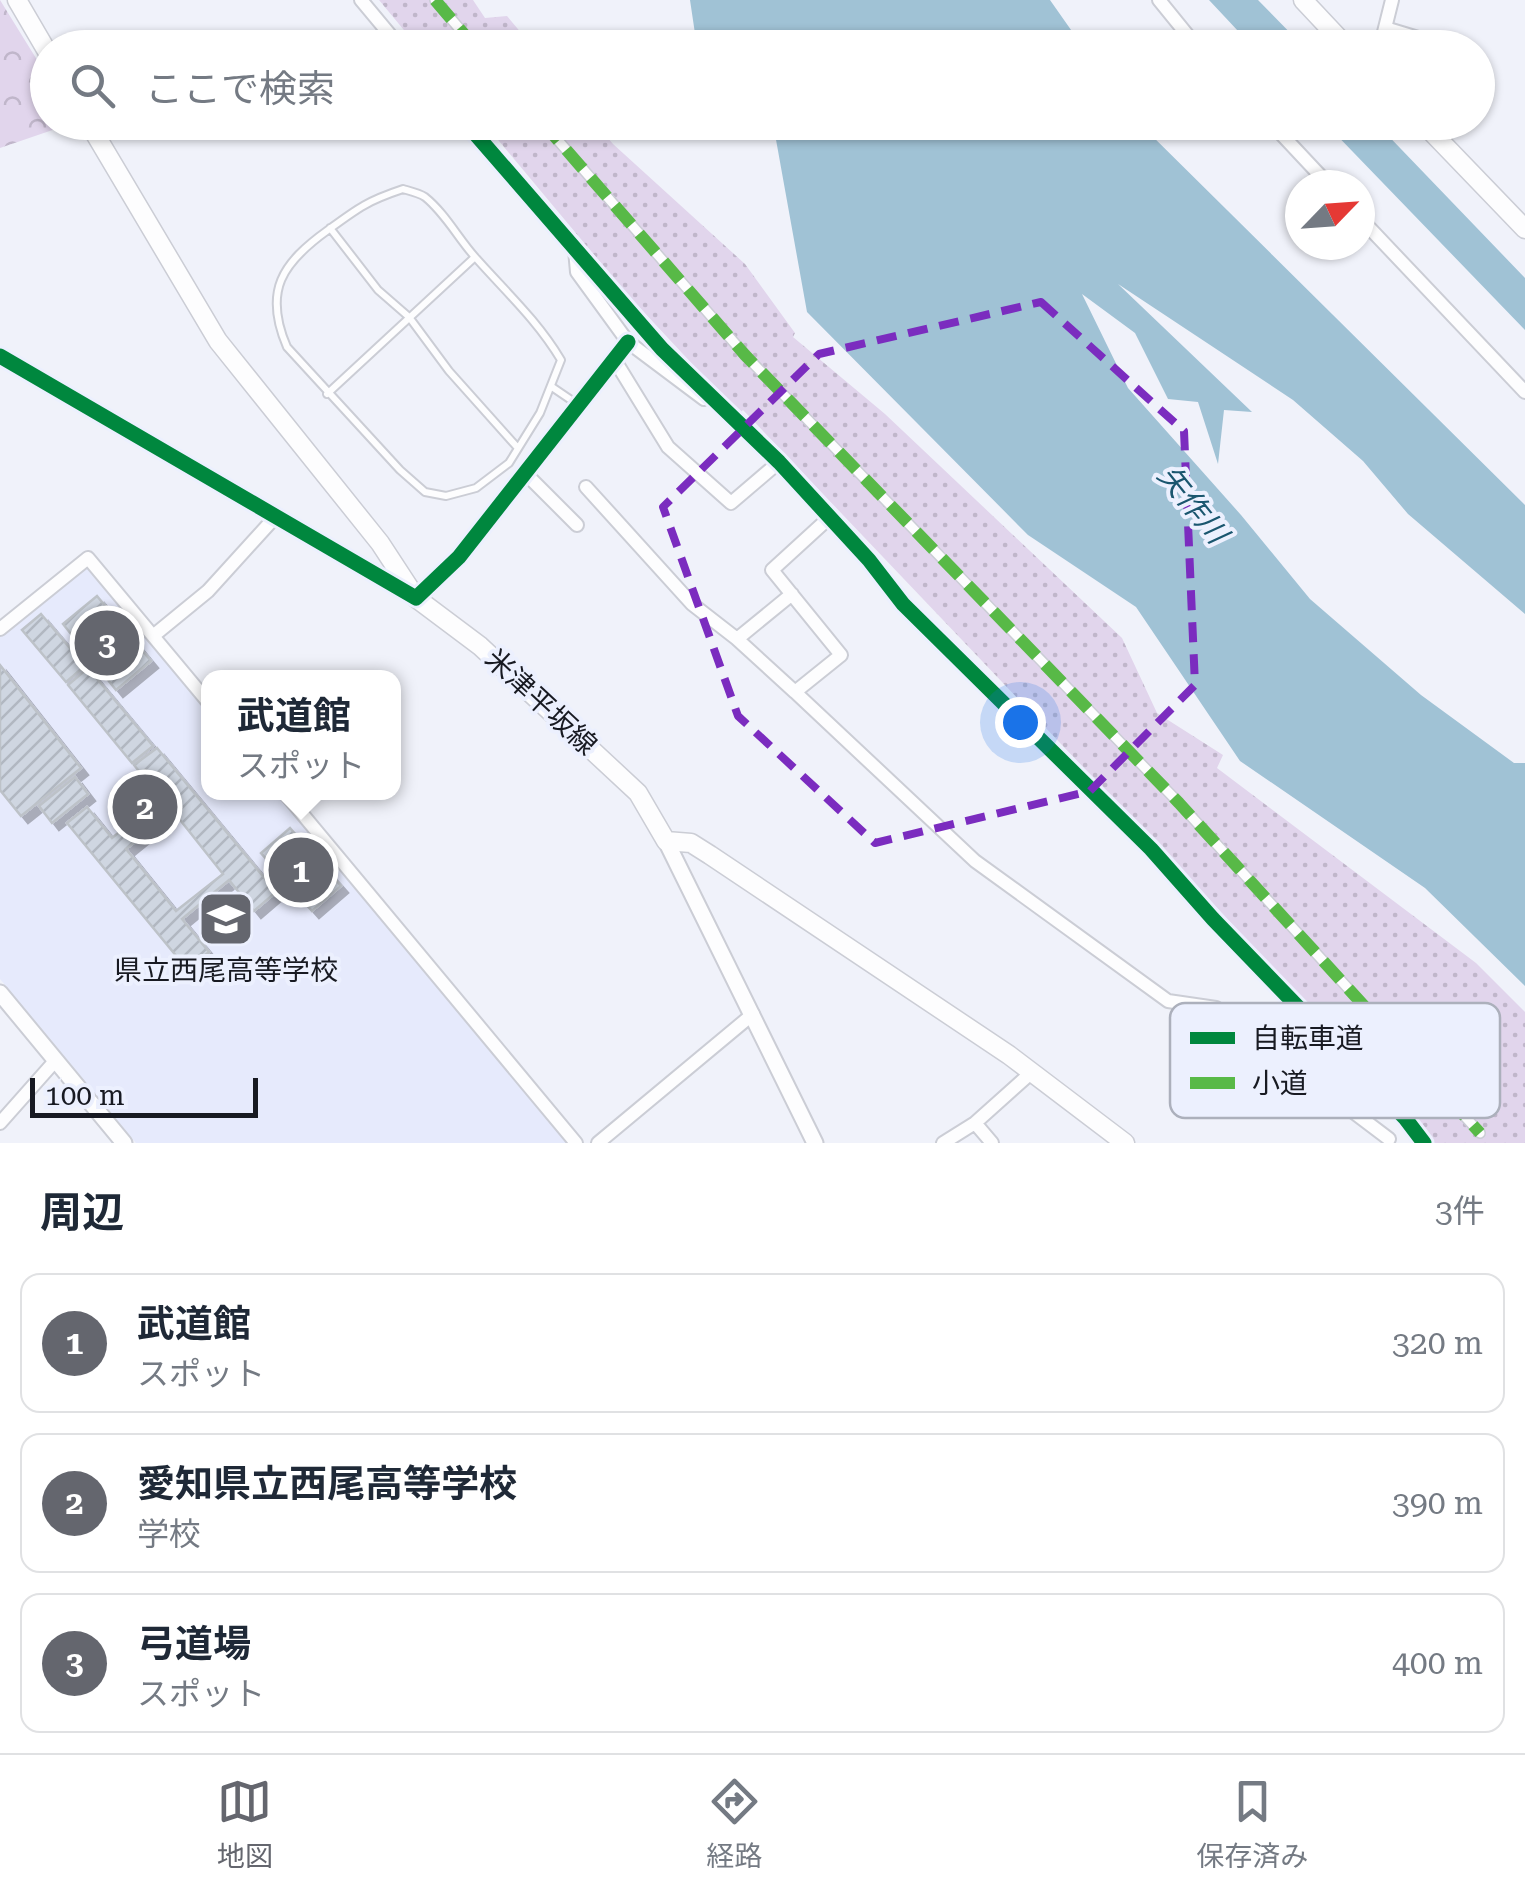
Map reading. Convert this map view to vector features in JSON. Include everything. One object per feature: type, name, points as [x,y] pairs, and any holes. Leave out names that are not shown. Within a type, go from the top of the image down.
[{"type":"main road","points":[[17,0],[35,30]]},
{"type":"main road","points":[[1303,0],[1331,30]]},
{"type":"main road","name":"米津平坂線","points":[[99,140],[218,341],[380,543],[416,598],[495,659],[638,793],[666,841]]},
{"type":"main road","points":[[1439,140],[1525,229]]},
{"type":"main road","points":[[666,841],[692,843],[1032,1072],[1126,1143]]},
{"type":"street","points":[[361,0],[386,30]]},
{"type":"street","points":[[435,0],[461,30]]},
{"type":"street","points":[[1159,0],[1183,30]]},
{"type":"street","points":[[1392,0],[1385,28],[1392,30]]},
{"type":"street","points":[[480,140],[575,250],[716,404],[779,462],[903,604],[1151,849],[1294,1003]]},
{"type":"street","points":[[558,140],[745,355],[1179,803],[1361,1003]]},
{"type":"street","points":[[1287,140],[1315,170]]},
{"type":"street","points":[[1375,234],[1525,392]]},
{"type":"street","points":[[575,250],[577,272],[628,342],[694,394],[716,404]]},
{"type":"street","points":[[0,356],[416,598],[459,557],[628,342]]},
{"type":"street","points":[[614,359],[668,447],[731,503],[779,462]]},
{"type":"street","points":[[524,472],[576,525]]},
{"type":"street","points":[[586,487],[692,604],[795,692],[974,861],[1168,1002],[1176,1003]]},
{"type":"street","points":[[154,636],[208,591],[277,516]]},
{"type":"street","points":[[795,692],[841,656],[772,570],[830,518]]},
{"type":"street","points":[[0,629],[88,558],[201,693]]},
{"type":"street","points":[[737,640],[792,594]]},
{"type":"street","points":[[291,800],[576,1143]]},
{"type":"street","points":[[666,841],[815,1143]]},
{"type":"street","points":[[0,993],[124,1143]]},
{"type":"street","points":[[598,1143],[753,1014]]},
{"type":"street","points":[[0,1124],[56,1061]]},
{"type":"street","points":[[943,1143],[976,1123],[1032,1072]]},
{"type":"street","points":[[1358,1118],[1388,1141],[1405,1118],[1424,1143]]},
{"type":"street","points":[[1465,1118],[1480,1134]]},
{"type":"street","points":[[976,1123],[992,1143]]},
{"type":"lane","points":[[403,189],[422,195],[545,333],[561,360],[552,387],[509,463],[476,488],[446,496],[425,492],[327,394],[287,347],[278,325],[277,291],[284,270],[302,248],[330,228],[364,202],[403,189]]},
{"type":"lane","points":[[330,228],[378,290],[408,316],[449,372],[517,447]]},
{"type":"lane","points":[[327,394],[475,257]]},
{"type":"lane","points":[[552,387],[578,404]]},
{"type":"highlighted area","points":[[1041,302],[1184,431],[1195,685],[1090,791],[875,843],[738,716],[663,507],[819,354]]},
{"type":"shaded area","points":[[89,566],[201,702],[201,800],[283,800],[568,1143],[136,1143],[0,979],[0,635]]},
{"type":"green space","points":[[0,0],[30,49],[30,138],[0,148]]},
{"type":"green space","points":[[379,0],[473,0],[485,18],[507,16],[519,30],[404,30]]},
{"type":"green space","points":[[498,140],[610,140],[745,264],[795,333],[793,337],[885,414],[1122,638],[1157,713],[1223,755],[1217,768],[1476,963],[1525,1012],[1525,1143],[1429,1143],[1406,1118],[1500,1118],[1500,1003],[1303,1003],[743,410],[739,414],[625,292]]},
{"type":"water","points":[[690,0],[1050,0],[1071,30],[694,30]]},
{"type":"water","points":[[1209,0],[1258,0],[1287,30],[1237,30]]},
{"type":"water","name":"矢作川","points":[[776,140],[1156,140],[1525,505],[1525,614],[1408,514],[1363,461],[1293,400],[1118,284],[1252,412],[1224,410],[1218,464],[1198,402],[1168,399],[1135,333],[1082,294],[1128,388],[1310,599],[1421,695],[1514,763],[1525,763],[1525,986],[1425,888],[1240,761],[1136,607],[1028,535],[807,312]]},
{"type":"water","points":[[1341,140],[1392,140],[1525,278],[1525,330],[1375,175],[1375,170],[1370,170]]},
{"type":"building","points":[[97,596],[151,661],[116,690],[63,624]]},
{"type":"building","points":[[41,614],[85,666],[66,682],[22,630]]},
{"type":"building","points":[[0,665],[81,768],[21,816],[0,790]]},
{"type":"building","points":[[88,668],[153,746],[132,763],[68,685]]},
{"type":"building","points":[[157,748],[276,892],[254,911],[229,880],[182,919],[209,952],[187,969],[67,823],[87,807],[112,838],[161,798],[134,765]],"holes":[[[173,811],[223,874],[176,911],[126,849]]]},
{"type":"building","points":[[75,777],[88,794],[52,823],[39,806]]},
{"type":"building","points":[[290,828],[341,886],[312,911],[261,853]]},
{"type":"marked path","points":[[435,0],[461,30]]},
{"type":"marked path","points":[[558,140],[745,355],[1179,803],[1361,1003]]},
{"type":"marked path","points":[[1466,1118],[1480,1133]]},
{"type":"cycle path","points":[[481,140],[662,349],[779,462],[869,560],[903,604],[1151,849],[1294,1003]]},
{"type":"cycle path","points":[[0,356],[416,598],[459,557],[628,342]]},
{"type":"cycle path","points":[[1405,1118],[1424,1143]]},
{"type":"place","name":"弓道場","points":[[107,643]]},
{"type":"place","name":"愛知県立西尾高等学校","points":[[145,807]]},
{"type":"place","name":"武道館","points":[[301,870]]},
{"type":"place","name":"県立西尾高等学校","points":[[226,919]]}]
